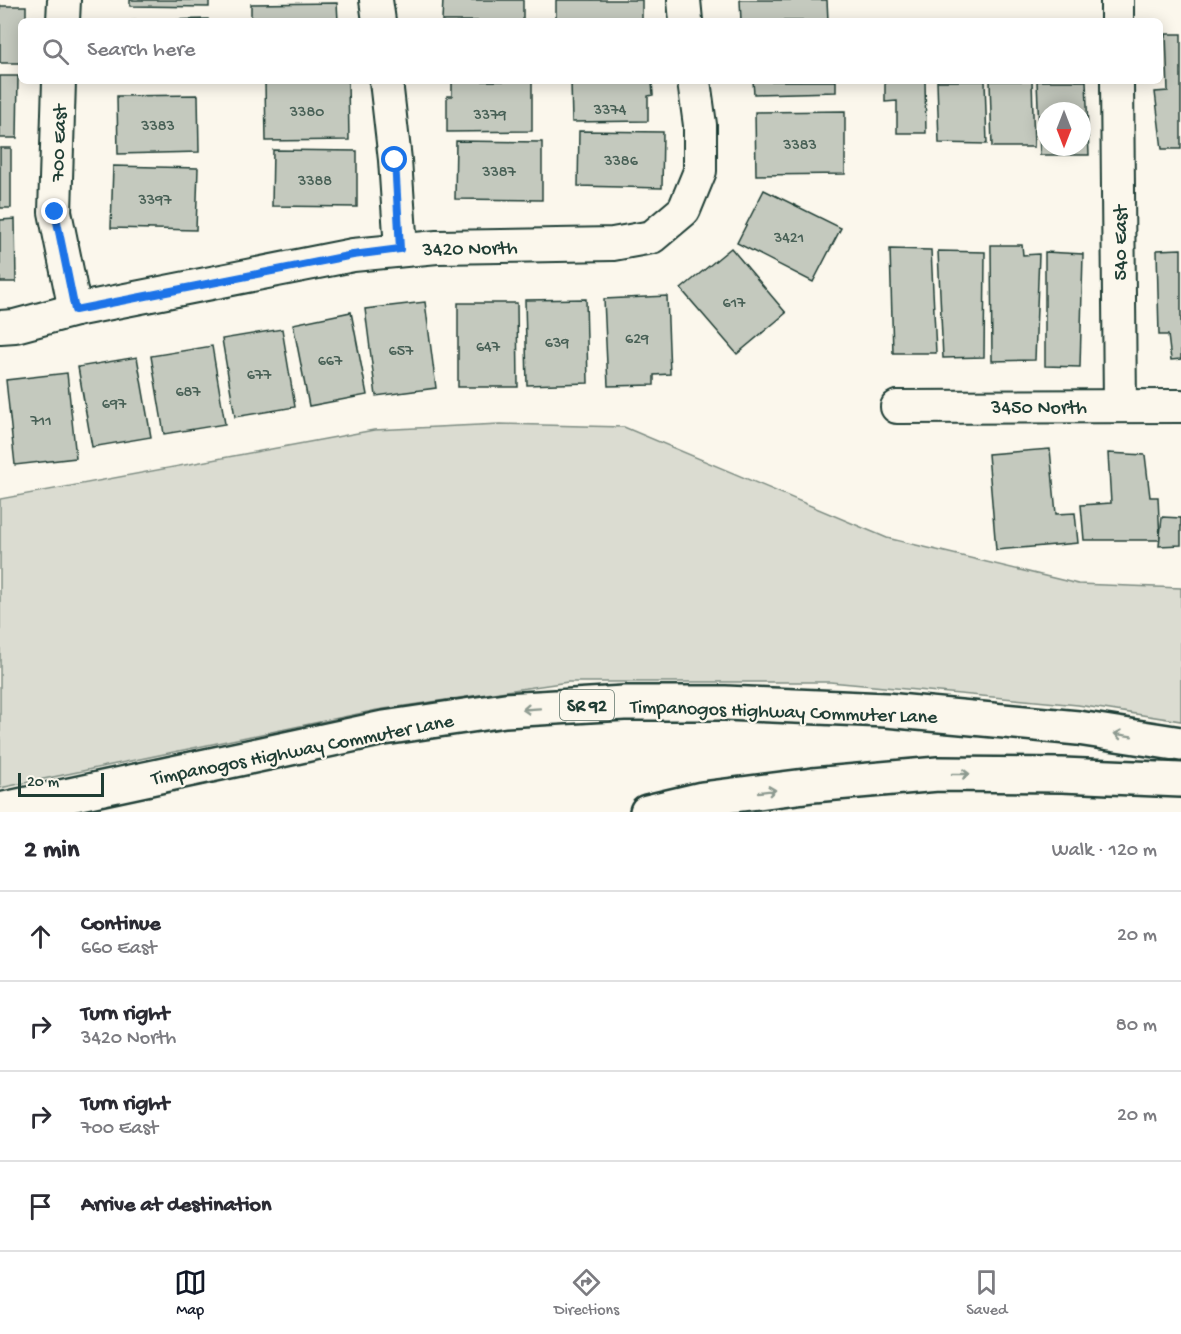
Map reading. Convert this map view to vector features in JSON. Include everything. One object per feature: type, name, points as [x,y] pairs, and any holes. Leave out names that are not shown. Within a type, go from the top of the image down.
[{"type":"main road","name":"Timpanogos Highway Commuter Lane","points":[[0,810],[384,728],[505,710],[624,703],[726,703],[886,710],[1078,728],[1181,744]]},
{"type":"main road","points":[[647,812],[702,799],[813,785],[938,774],[1062,774],[1181,780]]},
{"type":"street","points":[[63,18],[64,0]]},
{"type":"street","points":[[376,0],[379,18]]},
{"type":"street","points":[[684,0],[686,18]]},
{"type":"street","points":[[1117,0],[1117,18]]},
{"type":"street","name":"700 East","points":[[59,84],[55,212],[75,310]]},
{"type":"street","points":[[386,84],[395,160],[400,249]]},
{"type":"street","name":"3420 North","points":[[0,327],[15,326],[75,310],[353,255],[400,249],[613,244],[652,237],[684,210],[700,171],[700,125],[694,84]]},
{"type":"street","name":"540 East","points":[[1118,84],[1120,406]]},
{"type":"street","name":"3450 North","points":[[897,407],[1181,406]]},
{"type":"shaded area","points":[[500,424],[624,427],[887,538],[1078,584],[1181,588],[1181,721],[1078,705],[830,682],[568,682],[377,710],[0,788],[0,499],[374,430]]},
{"type":"building","points":[[130,0],[209,0],[209,7],[130,6]]},
{"type":"building","points":[[443,0],[523,0],[523,18],[442,18]]},
{"type":"building","points":[[556,0],[642,0],[642,18],[556,18]]},
{"type":"building","points":[[740,0],[827,0],[828,18],[741,18]]},
{"type":"building","points":[[337,3],[338,18],[251,18],[251,4]]},
{"type":"building","points":[[0,6],[26,6],[26,18],[18,18],[18,63],[0,63]]},
{"type":"building","points":[[1166,34],[1181,34],[1181,149],[1162,149],[1155,92],[1168,91]]},
{"type":"building","points":[[0,76],[18,76],[17,138],[0,138]]},
{"type":"building","points":[[265,84],[348,84],[349,140],[266,141]]},
{"type":"building","points":[[452,84],[532,84],[532,131],[447,132],[447,96],[452,96]]},
{"type":"building","points":[[571,84],[652,84],[653,95],[648,96],[648,121],[572,122]]},
{"type":"building","points":[[753,84],[836,84],[836,92],[754,94]]},
{"type":"building","points":[[885,84],[925,84],[926,133],[897,133],[897,101],[885,102]]},
{"type":"building","points":[[937,84],[985,84],[987,144],[939,143]]},
{"type":"building","points":[[990,84],[1032,84],[1034,147],[992,147]]},
{"type":"building","points":[[1037,84],[1086,84],[1087,102],[1038,102]]},
{"type":"building","points":[[198,95],[199,152],[118,154],[117,96]]},
{"type":"building","points":[[845,111],[845,174],[756,175],[755,112]]},
{"type":"building","points":[[579,131],[663,132],[662,188],[578,186]]},
{"type":"building","points":[[456,141],[542,142],[542,200],[455,199]]},
{"type":"building","points":[[0,148],[11,148],[11,208],[0,208]]},
{"type":"building","points":[[273,150],[357,151],[357,207],[272,206]]},
{"type":"building","points":[[113,166],[198,168],[196,230],[111,228]]},
{"type":"building","points":[[764,190],[841,228],[813,282],[737,243]]},
{"type":"building","points":[[15,219],[16,282],[0,282],[0,220]]},
{"type":"building","points":[[991,245],[1022,245],[1023,255],[1039,254],[1035,360],[992,361]]},
{"type":"building","points":[[731,248],[786,313],[737,354],[681,289]]},
{"type":"building","points":[[890,249],[931,250],[936,353],[893,353]]},
{"type":"building","points":[[1181,249],[1181,359],[1171,360],[1168,335],[1159,335],[1157,250]]},
{"type":"building","points":[[938,251],[985,252],[984,357],[943,358]]},
{"type":"building","points":[[1045,252],[1083,254],[1080,367],[1045,366]]},
{"type":"building","points":[[667,296],[670,374],[654,375],[654,385],[608,386],[604,299]]},
{"type":"building","points":[[586,299],[588,383],[527,385],[525,300]]},
{"type":"building","points":[[425,302],[436,388],[376,396],[365,309]]},
{"type":"building","points":[[458,303],[517,303],[518,387],[458,387]]},
{"type":"building","points":[[351,312],[367,395],[309,406],[293,324]]},
{"type":"building","points":[[282,329],[295,407],[235,417],[222,339]]},
{"type":"building","points":[[212,346],[225,424],[164,434],[151,356]]},
{"type":"building","points":[[137,357],[151,437],[92,447],[78,367]]},
{"type":"building","points":[[67,373],[76,458],[15,465],[6,380]]},
{"type":"building","points":[[1050,449],[1056,514],[1075,513],[1078,543],[996,550],[988,454]]},
{"type":"building","points":[[1108,453],[1145,455],[1150,497],[1158,497],[1160,540],[1084,540],[1081,505],[1111,503]]},
{"type":"building","points":[[1162,517],[1181,518],[1181,545],[1159,546]]},
{"type":"route","points":[[55,212],[75,310],[353,255],[400,249],[395,160]]}]
